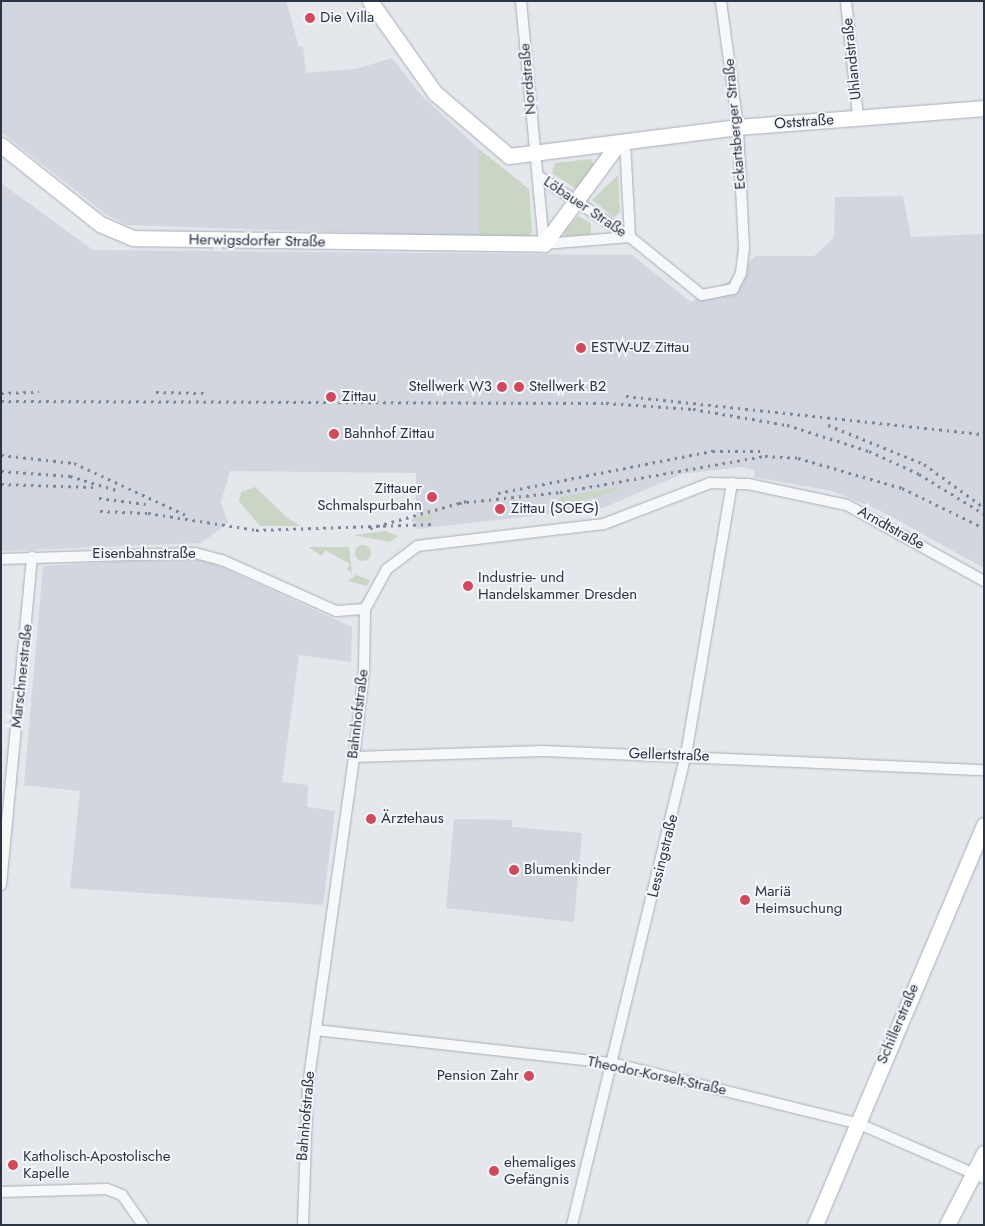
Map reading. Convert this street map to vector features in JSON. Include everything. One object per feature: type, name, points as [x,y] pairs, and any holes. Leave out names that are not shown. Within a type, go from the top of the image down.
[{"type":"main road","name":"Löbauer Straße","points":[[370,1],[414,66],[455,112],[510,156],[536,156]]},
{"type":"main road","name":"Oststraße","points":[[536,156],[738,127],[984,108]]},
{"type":"main road","points":[[544,244],[622,143]]},
{"type":"main road","name":"Herwigsdorfer Straße","points":[[1,145],[100,224],[133,238],[544,244]]},
{"type":"main road","name":"Schillerstraße","points":[[815,1225],[984,825]]},
{"type":"main road","points":[[947,1225],[979,1176],[984,1153]]},
{"type":"street","name":"Nordstraße","points":[[521,1],[536,156]]},
{"type":"street","name":"Eckartsberger Straße","points":[[721,1],[738,127],[744,247]]},
{"type":"street","name":"Uhlandstraße","points":[[846,1],[858,117]]},
{"type":"street","points":[[538,176],[544,244],[630,237],[622,143]]},
{"type":"street","name":"Löbauer Straße","points":[[536,156],[538,176],[630,237],[702,295],[733,289],[741,273],[744,247]]},
{"type":"street","name":"Arndtstraße","points":[[732,483],[847,505],[984,581]]},
{"type":"street","name":"Bahnhofstraße","points":[[303,1225],[303,1132],[354,757],[364,671],[365,609],[388,569],[417,546],[604,524],[688,489],[732,483]]},
{"type":"street","name":"Lessingstraße","points":[[572,1225],[686,755],[732,483]]},
{"type":"street","name":"Eisenbahnstraße","points":[[1,559],[32,556],[194,553],[222,560],[336,611],[365,609]]},
{"type":"street","name":"Marschnerstraße","points":[[1,885],[3,844],[32,556]]},
{"type":"street","name":"Gellertstraße","points":[[354,757],[492,751],[686,755],[984,770]]},
{"type":"street","name":"Theodor-Korselt-Straße","points":[[316,1030],[612,1063],[857,1123],[979,1176]]},
{"type":"street","points":[[1,1192],[108,1189],[122,1195],[143,1225]]},
{"type":"shaded area","points":[[1,1],[286,1],[299,47],[303,46],[306,73],[356,69],[392,58],[422,96],[479,149],[479,237],[127,225],[107,215],[1,132]]},
{"type":"shaded area","points":[[1,183],[93,250],[632,255],[691,302],[729,281],[756,256],[814,256],[834,238],[835,197],[903,196],[911,237],[984,234],[984,568],[881,511],[832,491],[754,477],[755,470],[740,467],[682,474],[603,508],[416,529],[416,473],[230,471],[221,502],[228,523],[201,543],[1,551]]},
{"type":"shaded area","points":[[183,558],[206,560],[352,627],[351,662],[299,655],[282,782],[308,785],[307,807],[335,811],[323,905],[70,888],[80,791],[24,785],[43,566]]},
{"type":"shaded area","name":"Blumenkinder","points":[[454,819],[512,820],[512,827],[582,833],[574,922],[446,908]]},
{"type":"green space","points":[[479,149],[529,189],[532,232],[526,239],[479,237]]},
{"type":"green space","points":[[591,159],[594,165],[576,189],[552,173],[555,163]]},
{"type":"green space","points":[[618,175],[620,212],[614,217],[592,200]]},
{"type":"green space","points":[[578,216],[591,223],[591,235],[565,236],[564,232]]},
{"type":"green space","points":[[255,487],[290,520],[301,526],[260,526],[239,501],[241,492]]},
{"type":"green space","points":[[622,487],[604,495],[561,505],[560,497]]},
{"type":"green space","points":[[431,513],[433,520],[412,522],[412,519]]},
{"type":"green space","points":[[385,531],[398,536],[390,542],[353,535]]},
{"type":"green space","points":[[363,545],[369,547],[371,553],[369,559],[363,561],[357,559],[355,553],[357,547]]},
{"type":"green space","points":[[308,547],[349,547],[352,573],[347,569],[350,564],[325,550],[322,556]]},
{"type":"green space","points":[[356,575],[370,580],[367,586],[348,581]]},
{"type":"railway","points":[[1,393],[39,392]]},
{"type":"railway","points":[[156,392],[206,393]]},
{"type":"railway","points":[[626,396],[984,434]]},
{"type":"railway","points":[[1,401],[606,403],[693,409],[787,425],[869,451],[919,474],[984,514]]},
{"type":"railway","points":[[828,425],[924,464],[982,506]]},
{"type":"railway","points":[[498,493],[713,451],[761,451]]},
{"type":"railway","points":[[1,455],[74,463],[186,515]]},
{"type":"railway","points":[[459,503],[560,492],[765,456],[798,458],[902,488],[984,528]]},
{"type":"railway","points":[[1,471],[70,476],[116,490]]},
{"type":"railway","points":[[1,484],[94,487]]},
{"type":"railway","points":[[99,498],[146,504]]},
{"type":"railway","points":[[370,528],[466,501]]},
{"type":"railway","points":[[100,511],[148,513],[256,530],[435,524]]},
{"type":"place","name":"Die Villa","points":[[310,18]]},
{"type":"place","name":"ESTW-UZ Zittau","points":[[581,348]]},
{"type":"place","name":"Stellwerk W3","points":[[502,387]]},
{"type":"place","name":"Stellwerk B2","points":[[519,387]]},
{"type":"place","name":"Zittau","points":[[331,397]]},
{"type":"place","name":"Bahnhof Zittau","points":[[334,434]]},
{"type":"place","name":"Zittauer Schmalspurbahn","points":[[432,497]]},
{"type":"place","name":"Zittau (SOEG)","points":[[500,509]]},
{"type":"place","name":"Industrie- und Handelskammer Dresden","points":[[468,586]]},
{"type":"place","name":"Ärztehaus","points":[[371,819]]},
{"type":"place","name":"Blumenkinder","points":[[514,870]]},
{"type":"place","name":"Mariä Heimsuchung","points":[[745,900]]},
{"type":"place","name":"Pension Zahr","points":[[529,1076]]},
{"type":"place","name":"Katholisch-Apostolische Kapelle","points":[[13,1165]]},
{"type":"place","name":"ehemaliges Gefängnis","points":[[494,1171]]}]
